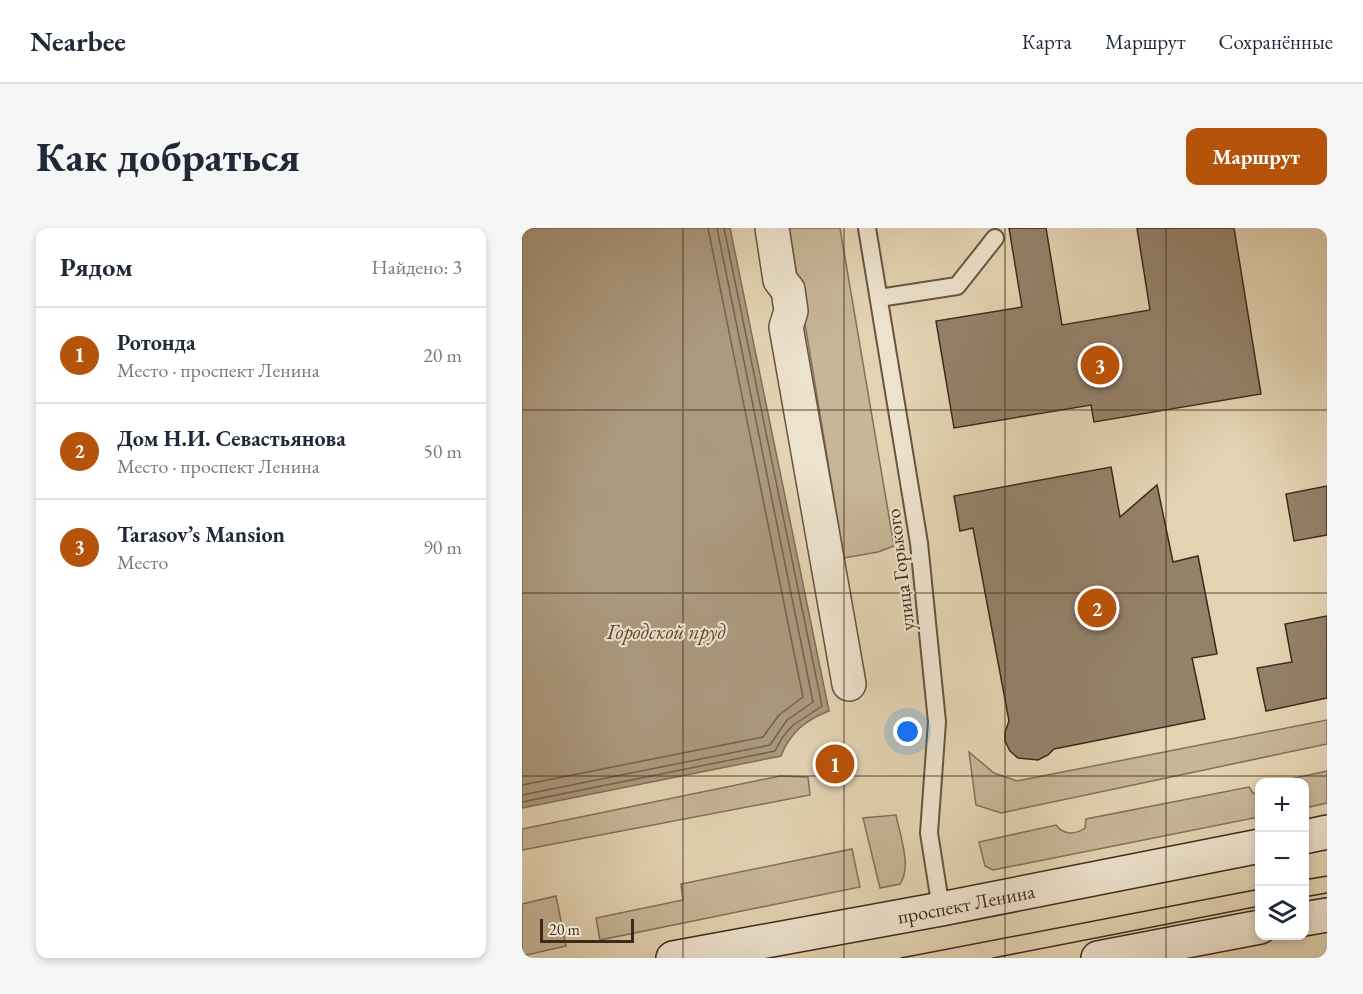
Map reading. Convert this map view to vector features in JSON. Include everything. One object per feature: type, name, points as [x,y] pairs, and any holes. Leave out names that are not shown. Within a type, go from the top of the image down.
[{"type":"main road","points":[[772,228],[780,280],[788,290],[791,311],[786,327],[849,684]]},
{"type":"main road","points":[[1309,836],[1327,832]]},
{"type":"main road","name":"проспект Ленина","points":[[673,958],[941,909],[1255,847]]},
{"type":"main road","points":[[1309,918],[1327,915]]},
{"type":"main road","points":[[1098,958],[1255,928]]},
{"type":"lane","name":"улица Горького","points":[[867,228],[921,554],[938,722],[928,833],[941,909]]},
{"type":"lane","points":[[879,298],[957,286],[995,238]]},
{"type":"shaded area","points":[[789,228],[840,228],[894,546],[878,552],[844,558]]},
{"type":"shaded area","points":[[1327,720],[1327,744],[1001,813],[976,805],[969,752],[994,773],[1017,781]]},
{"type":"shaded area","points":[[1327,771],[1327,803],[1309,807],[1309,778],[1295,778]]},
{"type":"shaded area","points":[[780,776],[808,777],[810,795],[522,850],[522,829]]},
{"type":"shaded area","points":[[1249,787],[1255,794],[1255,818],[993,870],[985,866],[979,842],[1056,825],[1062,831],[1073,833],[1085,828],[1086,819]]},
{"type":"shaded area","points":[[896,815],[904,851],[905,869],[900,884],[880,888],[863,818]]},
{"type":"shaded area","points":[[852,849],[860,887],[600,940],[596,918],[683,900],[681,884]]},
{"type":"shaded area","points":[[556,896],[566,946],[522,956],[522,904]]},
{"type":"water","name":"Городской пруд","points":[[522,228],[730,228],[829,711],[799,728],[781,756],[522,808]]},
{"type":"building","points":[[1009,228],[1046,228],[1062,325],[1150,310],[1137,228],[1234,228],[1261,394],[1094,422],[1091,405],[954,428],[936,321],[1022,307]]},
{"type":"building","points":[[1111,467],[1120,517],[1157,485],[1173,562],[1198,556],[1217,654],[1192,658],[1205,719],[1054,749],[1038,760],[1018,758],[1010,751],[1005,741],[1009,721],[973,528],[960,531],[954,496]]},
{"type":"building","points":[[1327,486],[1327,535],[1294,541],[1286,494]]},
{"type":"building","points":[[1327,616],[1327,698],[1266,711],[1257,668],[1292,662],[1285,624]]},
{"type":"tram line","points":[[1309,879],[1327,876]]},
{"type":"tram line","points":[[901,958],[1255,890]]},
{"type":"tram line","points":[[1309,896],[1327,893]]},
{"type":"tram line","points":[[993,958],[1255,907]]},
{"type":"place","name":"Tarasov’s Mansion","points":[[1100,365]]},
{"type":"place","name":"Дом Н.И. Севастьянова","points":[[1097,608]]},
{"type":"place","name":"Ротонда","points":[[835,764]]}]
